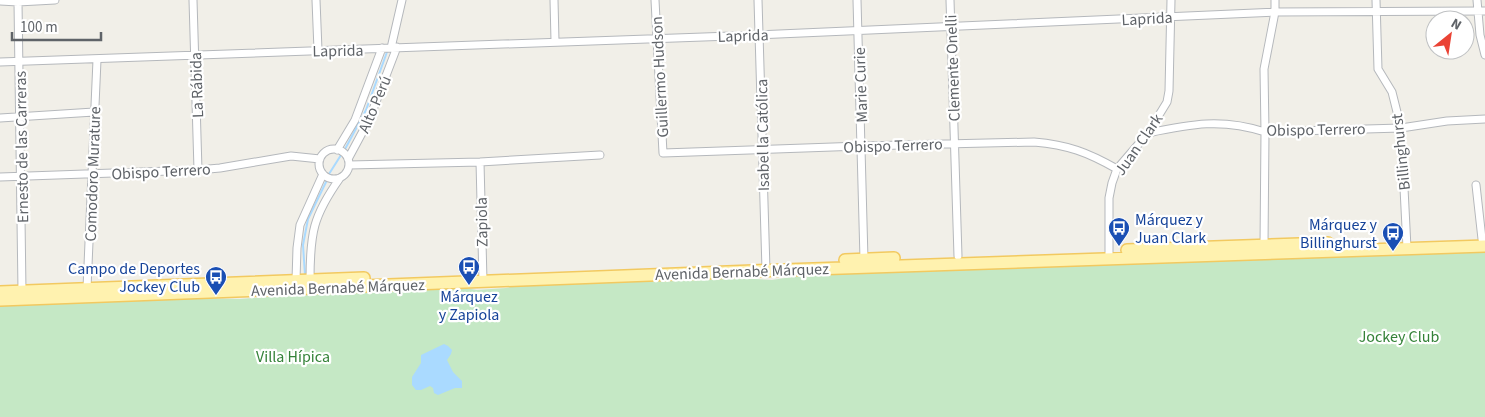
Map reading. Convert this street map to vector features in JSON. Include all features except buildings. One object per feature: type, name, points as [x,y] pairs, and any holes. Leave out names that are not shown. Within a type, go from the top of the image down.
[{"type":"main road","name":"Avenida Bernabé Márquez","points":[[0,300],[483,277],[1484,241]]},
{"type":"main road","name":"Avenida Bernabé Márquez","points":[[766,267],[864,259],[1109,255],[1264,245],[1407,245]]},
{"type":"main road","name":"Avenida Bernabé Márquez","points":[[0,292],[296,280],[483,277]]},
{"type":"street","points":[[0,2],[55,0]]},
{"type":"street","name":"La Rábida","points":[[193,0],[198,170]]},
{"type":"street","points":[[316,0],[318,50]]},
{"type":"street","name":"Alto Perú","points":[[348,162],[381,92],[394,48],[402,0]]},
{"type":"street","points":[[554,0],[555,41]]},
{"type":"street","name":"Guillermo Hudson","points":[[655,0],[663,153]]},
{"type":"street","name":"Isabel la Católica","points":[[758,0],[766,267]]},
{"type":"street","name":"Marie Curie","points":[[857,0],[864,259]]},
{"type":"street","name":"Clemente Onelli","points":[[950,0],[958,256]]},
{"type":"street","name":"Juan Clark","points":[[1109,255],[1109,198],[1117,169],[1148,133],[1166,102],[1169,91],[1171,0]]},
{"type":"street","points":[[1264,245],[1264,69],[1275,12],[1275,0]]},
{"type":"street","name":"Billinghurst","points":[[1376,0],[1378,70],[1392,92],[1401,128],[1407,245]]},
{"type":"street","points":[[1477,0],[1481,11],[1485,54]]},
{"type":"street","name":"Ernesto de las Carreras","points":[[18,2],[22,176],[22,291]]},
{"type":"street","name":"Laprida","points":[[0,62],[760,35],[1275,12],[1481,11]]},
{"type":"street","name":"Alto Perú","points":[[337,150],[355,120],[382,48]]},
{"type":"street","name":"Comodoro Murature","points":[[87,288],[97,60]]},
{"type":"street","points":[[0,118],[94,112]]},
{"type":"street","name":"Obispo Terrero","points":[[1148,133],[1182,126],[1223,123],[1246,126],[1265,132],[1401,128],[1447,121],[1485,119]]},
{"type":"street","name":"Obispo Terrero","points":[[663,153],[1034,142],[1060,144],[1097,157],[1117,169]]},
{"type":"street","points":[[310,280],[314,225],[320,208],[340,178],[346,173],[348,162],[345,155],[337,150],[325,153],[320,159],[320,167],[323,174],[331,179],[340,178]]},
{"type":"street","points":[[348,162],[480,162],[600,155]]},
{"type":"street","name":"Obispo Terrero","points":[[0,177],[198,170],[291,156],[320,159]]},
{"type":"street","name":"Zapiola","points":[[480,162],[483,277]]},
{"type":"street","points":[[296,280],[300,225],[323,174]]},
{"type":"street","points":[[1476,185],[1484,241]]},
{"type":"green space","name":"Jockey Club","points":[[1485,252],[1485,417],[0,417],[0,304],[201,298],[240,299],[353,290],[452,286],[477,290],[506,288],[523,284],[735,278],[772,280],[812,274]]},
{"type":"water","points":[[444,344],[452,350],[447,360],[453,372],[462,381],[462,388],[455,388],[438,395],[434,393],[433,388],[430,386],[416,390],[412,385],[412,377],[421,363],[421,355]]},
{"type":"waterway","points":[[344,151],[366,110],[387,52]]},
{"type":"waterway","points":[[329,174],[341,155]]},
{"type":"waterway","points":[[305,275],[303,245],[308,219],[327,180]]},
{"type":"place","name":"Márquez y Juan Clark","points":[[1119,247]]},
{"type":"place","name":"Márquez y Billinghurst","points":[[1393,252]]},
{"type":"place","name":"Márquez y Zapiola","points":[[469,286]]},
{"type":"place","name":"Campo de Deportes Jockey Club","points":[[216,296]]},
{"type":"park label","name":"Villa Hípica","points":[[293,356]]}]
